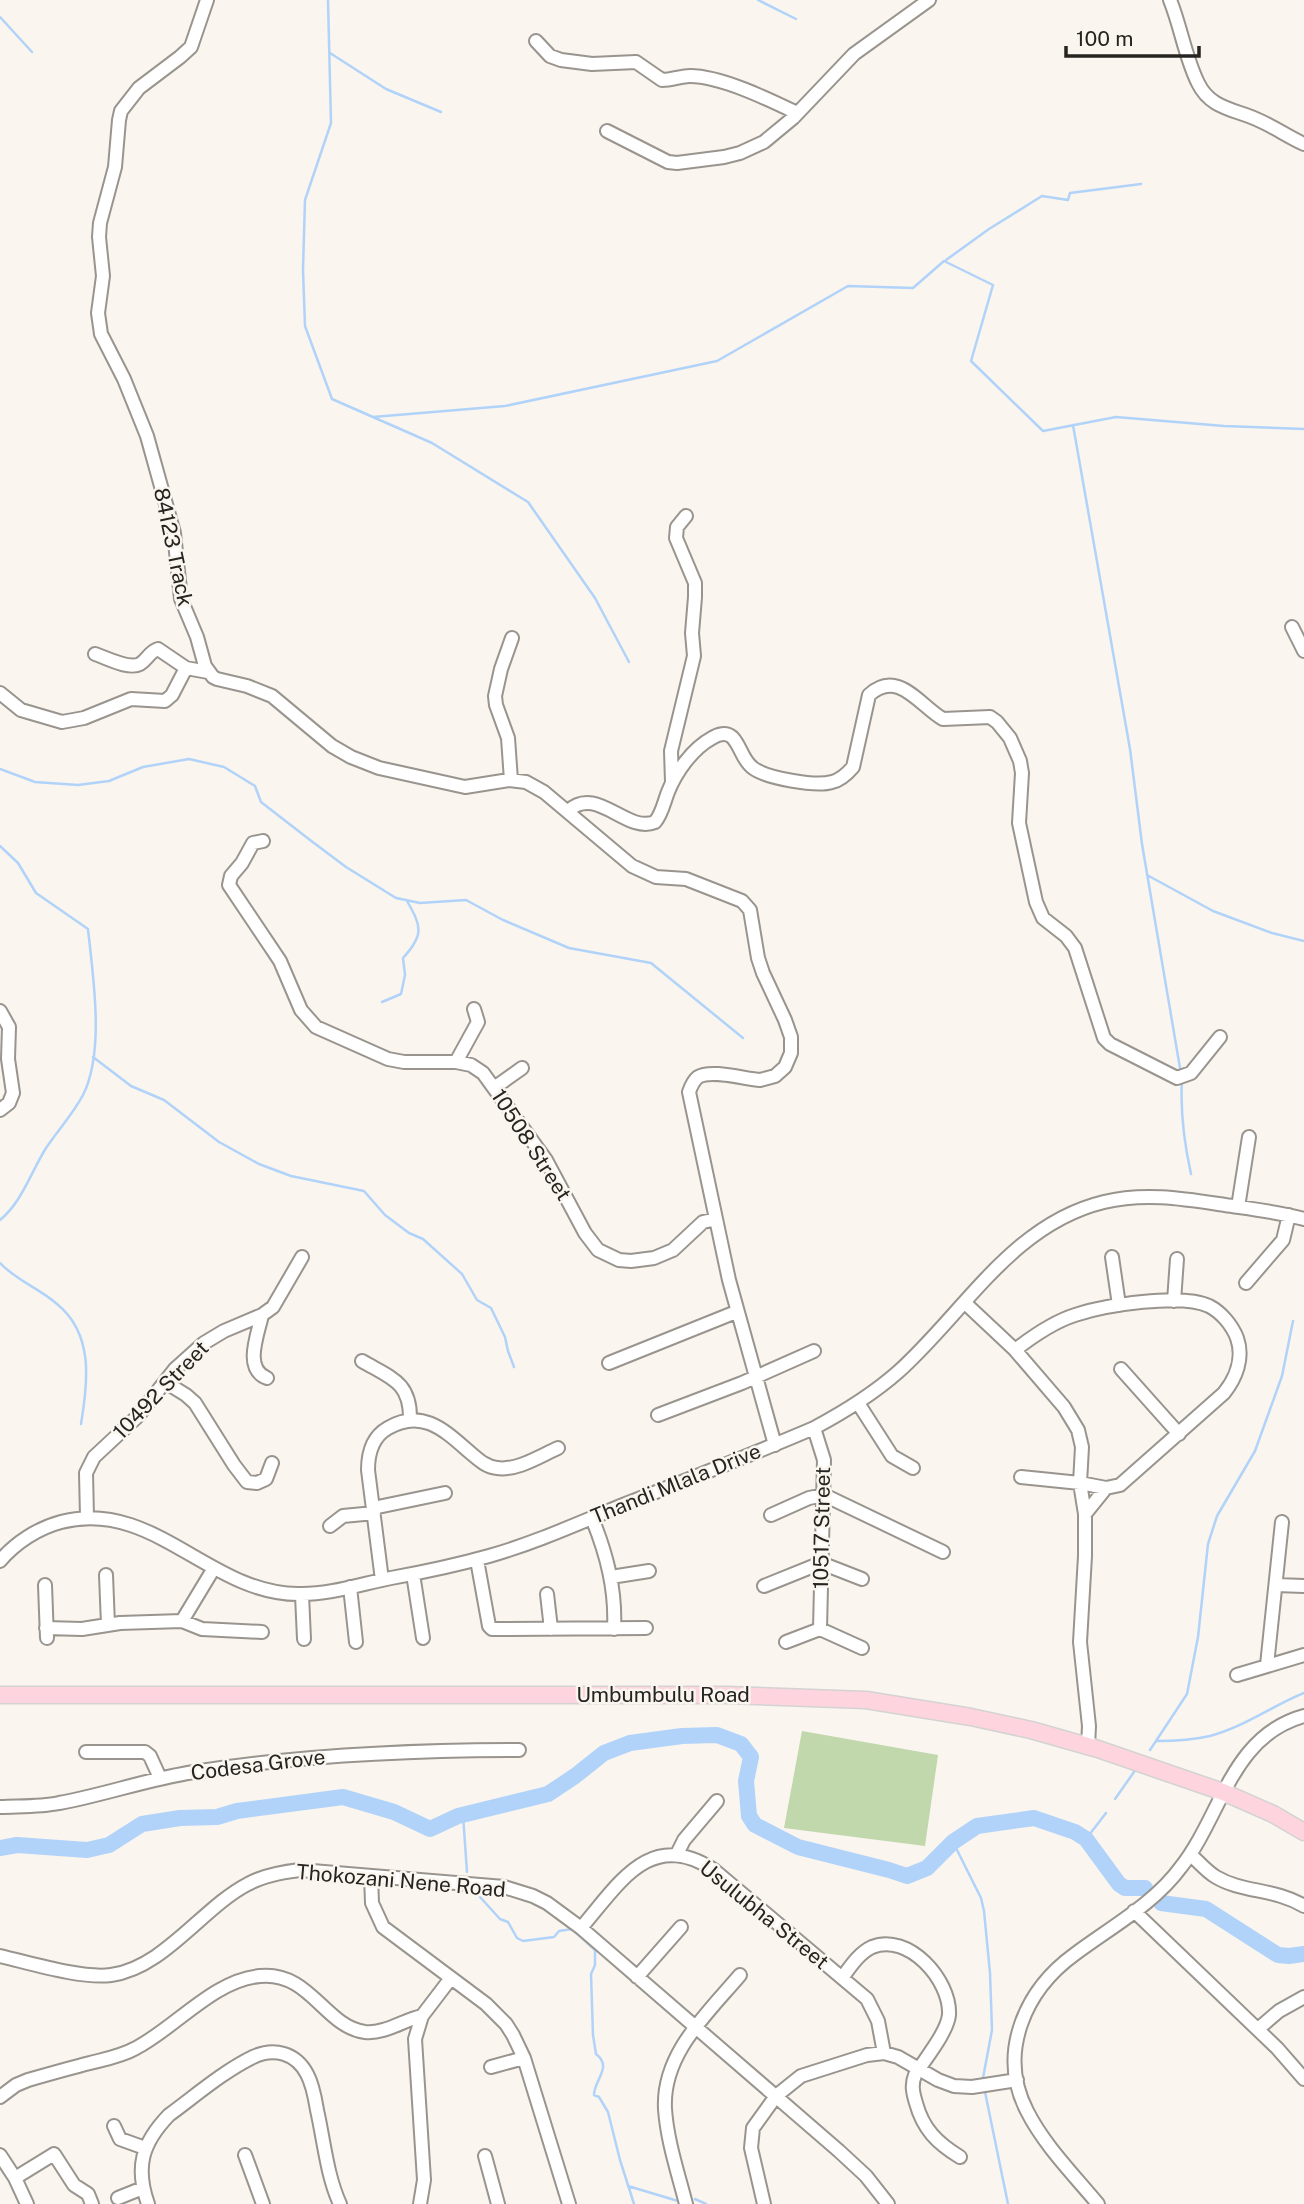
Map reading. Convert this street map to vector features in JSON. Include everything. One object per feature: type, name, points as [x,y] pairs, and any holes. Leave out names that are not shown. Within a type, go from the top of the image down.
[{"type":"main road","name":"Umbumbulu Road","points":[[0,1695],[816,1696],[866,1700],[936,1710],[1031,1730],[1087,1746],[1223,1792],[1273,1814],[1304,1832]]},
{"type":"street","name":"84123 Track","points":[[207,0],[191,47],[139,88],[121,111],[115,167],[100,223],[103,276],[98,313],[101,334],[124,379],[147,436],[174,533],[181,599],[208,672]]},
{"type":"street","points":[[607,131],[662,160],[677,163],[724,157],[754,148],[775,134],[854,54],[929,0]]},
{"type":"street","points":[[1170,0],[1193,71],[1206,95],[1220,106],[1258,119],[1304,144]]},
{"type":"street","points":[[536,41],[551,56],[561,60],[592,64],[636,62],[662,80],[690,76],[711,80],[752,92],[797,113]]},
{"type":"street","points":[[672,782],[671,751],[694,656],[692,633],[695,583],[678,546],[676,532],[686,516]]},
{"type":"street","points":[[1292,627],[1304,651]]},
{"type":"street","points":[[512,638],[495,696],[508,738],[512,780]]},
{"type":"street","points":[[95,654],[133,666],[142,663],[152,651],[158,649],[186,668],[208,672],[217,679],[247,686],[272,696],[332,746],[363,763],[465,787],[512,780],[533,785],[632,866],[656,877],[694,882],[733,896],[746,905],[752,918],[763,973],[789,1029],[791,1053],[785,1067],[775,1076],[760,1080],[720,1074],[705,1075],[694,1081],[690,1097],[736,1312],[775,1445]]},
{"type":"street","points":[[0,693],[21,710],[49,720],[70,722],[131,699],[165,701],[172,695],[186,668]]},
{"type":"street","points":[[568,811],[575,805],[588,803],[636,822],[650,824],[658,818],[672,782],[695,751],[712,737],[724,734],[733,738],[745,761],[758,771],[810,783],[823,784],[840,779],[853,767],[869,695],[875,689],[890,684],[915,696],[943,719],[992,718],[1010,738],[1020,761],[1023,783],[1019,822],[1035,902],[1043,918],[1066,936],[1075,948],[1104,1038],[1110,1044],[1177,1078],[1191,1073],[1220,1037]]},
{"type":"street","name":"10508 Street","points":[[263,841],[253,843],[231,876],[229,885],[279,961],[296,1001],[310,1022],[323,1032],[388,1059],[404,1062],[456,1062],[477,1069],[494,1088],[554,1172],[590,1241],[607,1256],[631,1261],[654,1258],[673,1250],[703,1222],[716,1219]]},
{"type":"street","points":[[456,1062],[478,1022],[474,1009]]},
{"type":"street","points":[[0,1011],[9,1027],[8,1059],[13,1093],[9,1103],[0,1110]]},
{"type":"street","points":[[494,1088],[522,1068]]},
{"type":"street","points":[[1238,1207],[1249,1137]]},
{"type":"street","name":"Thandi Mlala Drive","points":[[0,1561],[41,1529],[67,1520],[87,1517],[134,1524],[258,1589],[288,1594],[302,1595],[350,1587],[477,1560],[592,1518],[775,1445],[814,1428],[858,1403],[899,1371],[1004,1261],[1031,1237],[1062,1217],[1091,1205],[1150,1196],[1238,1207],[1304,1219]]},
{"type":"street","points":[[1246,1283],[1283,1240],[1289,1215]]},
{"type":"street","name":"10492 Street","points":[[87,1517],[86,1483],[89,1466],[138,1416],[184,1361],[214,1336],[262,1315],[273,1307],[302,1256]]},
{"type":"street","points":[[1112,1257],[1119,1305]]},
{"type":"street","points":[[1174,1301],[1177,1259]]},
{"type":"street","points":[[1014,1350],[1063,1319],[1075,1315],[1119,1305],[1174,1301],[1198,1303],[1216,1310],[1236,1334],[1239,1351],[1238,1369],[1230,1385],[1126,1481],[1106,1488],[1021,1477]]},
{"type":"street","points":[[965,1303],[1014,1350],[1064,1407],[1075,1422],[1082,1447],[1080,1483],[1085,1556],[1080,1632],[1089,1726],[1087,1746]]},
{"type":"street","points":[[608,1363],[736,1312]]},
{"type":"street","points":[[262,1315],[253,1364],[257,1373],[267,1378]]},
{"type":"street","points":[[658,1415],[814,1351]]},
{"type":"street","points":[[362,1361],[403,1387],[409,1399],[410,1420]]},
{"type":"street","points":[[1121,1369],[1179,1434]]},
{"type":"street","points":[[165,1382],[195,1403],[247,1482],[257,1483],[266,1479],[272,1463]]},
{"type":"street","points":[[858,1403],[892,1455],[913,1468]]},
{"type":"street","points":[[382,1580],[368,1469],[372,1446],[380,1433],[410,1420],[421,1420],[442,1429],[481,1462],[494,1468],[520,1465],[558,1448]]},
{"type":"street","name":"10517 Street","points":[[814,1428],[824,1460],[820,1629]]},
{"type":"street","points":[[1084,1514],[1106,1488]]},
{"type":"street","points":[[330,1526],[343,1516],[445,1493]]},
{"type":"street","points":[[771,1515],[803,1500],[824,1495],[943,1552]]},
{"type":"street","points":[[592,1518],[603,1544],[611,1577],[615,1599],[614,1629]]},
{"type":"street","points":[[1267,1665],[1282,1522]]},
{"type":"street","points":[[477,1560],[490,1628],[646,1629]]},
{"type":"street","points":[[764,1586],[821,1563],[862,1579]]},
{"type":"street","points":[[182,1621],[214,1568]]},
{"type":"street","points":[[611,1577],[649,1571]]},
{"type":"street","points":[[414,1574],[423,1638]]},
{"type":"street","points":[[106,1575],[108,1625]]},
{"type":"street","points":[[45,1585],[46,1633],[130,1622],[182,1621],[202,1629],[262,1632]]},
{"type":"street","points":[[1276,1585],[1304,1586]]},
{"type":"street","points":[[350,1587],[356,1642]]},
{"type":"street","points":[[547,1594],[551,1629]]},
{"type":"street","points":[[302,1595],[304,1639]]},
{"type":"street","points":[[786,1642],[820,1629],[862,1648]]},
{"type":"street","points":[[1237,1675],[1304,1655]]},
{"type":"street","points":[[1098,2204],[1026,2109],[1017,2080],[1015,2051],[1017,2034],[1027,2007],[1053,1972],[1172,1879],[1191,1855],[1237,1766],[1262,1738],[1285,1723],[1304,1716]]},
{"type":"street","name":"Codesa Grove","points":[[0,1807],[57,1804],[160,1778],[222,1768],[391,1751],[519,1750]]},
{"type":"street","points":[[86,1752],[145,1752],[150,1756],[160,1778]]},
{"type":"street","points":[[677,1854],[684,1840],[716,1801]]},
{"type":"street","name":"Usulubha Street","points":[[580,1928],[636,1868],[654,1858],[677,1854],[695,1859],[714,1870],[867,1999],[875,2012],[884,2053]]},
{"type":"street","points":[[1191,1855],[1208,1871],[1223,1880],[1278,1893],[1304,1906]]},
{"type":"street","name":"Thokozani Nene Road","points":[[0,1956],[89,1975],[121,1973],[159,1953],[236,1891],[257,1880],[300,1870],[504,1887],[547,1903],[580,1928],[866,2176],[888,2204]]},
{"type":"street","points":[[370,1876],[372,1903],[383,1927],[496,2013],[513,2035],[524,2058],[569,2204]]},
{"type":"street","points":[[1134,1911],[1258,2029],[1304,2078]]},
{"type":"street","points":[[637,1977],[681,1927]]},
{"type":"street","points":[[842,1978],[866,1951],[883,1944],[902,1948],[936,1973],[946,1993],[948,2022],[912,2085],[920,2116],[931,2136],[960,2157]]},
{"type":"street","points":[[686,2204],[666,2118],[665,2092],[676,2057],[696,2027],[740,1975]]},
{"type":"street","points":[[0,2097],[28,2080],[128,2053],[226,1986],[255,1976],[278,1976],[291,1981],[308,1992],[339,2020],[357,2030],[379,2031],[422,2017]]},
{"type":"street","points":[[420,2204],[425,2180],[415,2039],[422,2017],[451,1978]]},
{"type":"street","points":[[1258,2029],[1279,2011],[1304,1997]]},
{"type":"street","points":[[148,2204],[141,2168],[145,2148],[169,2115],[239,2065],[260,2054],[276,2052],[285,2053],[301,2065],[310,2080],[333,2186],[340,2204]]},
{"type":"street","points":[[764,2204],[751,2138],[756,2122],[776,2096],[793,2080],[867,2055],[884,2053],[898,2057],[946,2084],[962,2087],[982,2086],[1017,2080]]},
{"type":"street","points":[[491,2067],[524,2058]]},
{"type":"street","points":[[114,2126],[120,2139],[145,2148]]},
{"type":"street","points":[[15,2178],[54,2154],[74,2185],[88,2194],[92,2204]]},
{"type":"street","points":[[0,2155],[27,2204]]},
{"type":"street","points":[[245,2155],[263,2204]]},
{"type":"street","points":[[485,2156],[498,2204]]},
{"type":"street","points":[[118,2198],[143,2188]]},
{"type":"green space","points":[[802,1731],[938,1755],[925,1846],[784,1828]]},
{"type":"waterway","points":[[328,0],[331,123],[305,200],[303,270],[305,326],[332,399],[432,443],[528,502],[595,598],[629,662]]},
{"type":"waterway","points":[[758,0],[796,19]]},
{"type":"waterway","points":[[0,17],[32,52]]},
{"type":"waterway","points":[[330,53],[386,89],[441,112]]},
{"type":"waterway","points":[[946,260],[1042,196],[1068,200],[1070,193],[1141,184]]},
{"type":"waterway","points":[[373,417],[505,406],[717,361],[848,286],[913,288],[944,261],[993,285],[971,361],[1043,431],[1116,417],[1224,426],[1304,429]]},
{"type":"waterway","points":[[1073,425],[1130,749],[1142,844],[1181,1074]]},
{"type":"waterway","points":[[0,769],[35,782],[78,785],[109,781],[143,767],[189,759],[224,767],[255,786],[261,802],[310,840],[346,867],[396,898],[420,903],[466,900],[503,920],[569,948],[651,963],[743,1038]]},
{"type":"waterway","points":[[0,846],[18,863],[36,893],[88,929],[96,1014],[94,1057],[83,1095],[46,1148],[20,1196],[0,1220]]},
{"type":"waterway","points":[[1147,875],[1213,911],[1272,933],[1304,941]]},
{"type":"waterway","points":[[382,1002],[401,994],[405,975],[403,958],[417,937],[418,924],[407,901]]},
{"type":"waterway","points":[[93,1057],[131,1086],[164,1100],[219,1142],[259,1164],[291,1176],[364,1191],[385,1215],[409,1233],[423,1239],[462,1274],[477,1300],[491,1308],[505,1337],[514,1367]]},
{"type":"waterway","points":[[1182,1080],[1183,1127],[1191,1174]]},
{"type":"waterway","points":[[0,1263],[57,1304],[69,1316],[77,1330],[86,1359],[81,1424]]},
{"type":"waterway","points":[[1150,1750],[1187,1694],[1198,1637],[1208,1544],[1217,1516],[1255,1451],[1282,1376],[1293,1321]]},
{"type":"waterway","points":[[1156,1741],[1210,1736],[1246,1722],[1304,1693]]},
{"type":"waterway","points":[[0,1848],[17,1845],[87,1850],[109,1845],[142,1824],[180,1818],[217,1817],[237,1811],[343,1797],[394,1812],[430,1829],[458,1816],[548,1794],[604,1753],[630,1743],[682,1736],[717,1735],[741,1744],[751,1757],[746,1781],[749,1816],[755,1825],[798,1847],[907,1876],[927,1868],[953,1842],[977,1826],[1034,1818],[1075,1832],[1086,1839],[1119,1884],[1125,1888],[1145,1888]]},
{"type":"waterway","points":[[1115,1799],[1134,1772]]},
{"type":"waterway","points":[[1086,1839],[1106,1813]]},
{"type":"waterway","points":[[463,1815],[467,1872]]},
{"type":"waterway","points":[[953,1842],[981,1898],[984,1911],[992,2030],[983,2078]]},
{"type":"waterway","points":[[480,1897],[500,1919],[508,1922],[517,1938],[523,1941],[554,1937],[559,1931],[572,1929],[595,1950],[595,1965],[591,1974],[593,2035],[596,2054],[601,2059],[603,2069],[594,2095],[599,2097],[608,2112],[634,2204]]},
{"type":"waterway","points":[[1161,1903],[1206,1909],[1278,1955],[1304,1954]]},
{"type":"waterway","points":[[985,2092],[1008,2204]]},
{"type":"waterway","points":[[628,2186],[678,2201]]},
{"type":"waterway","points":[[695,2199],[706,2204]]}]
